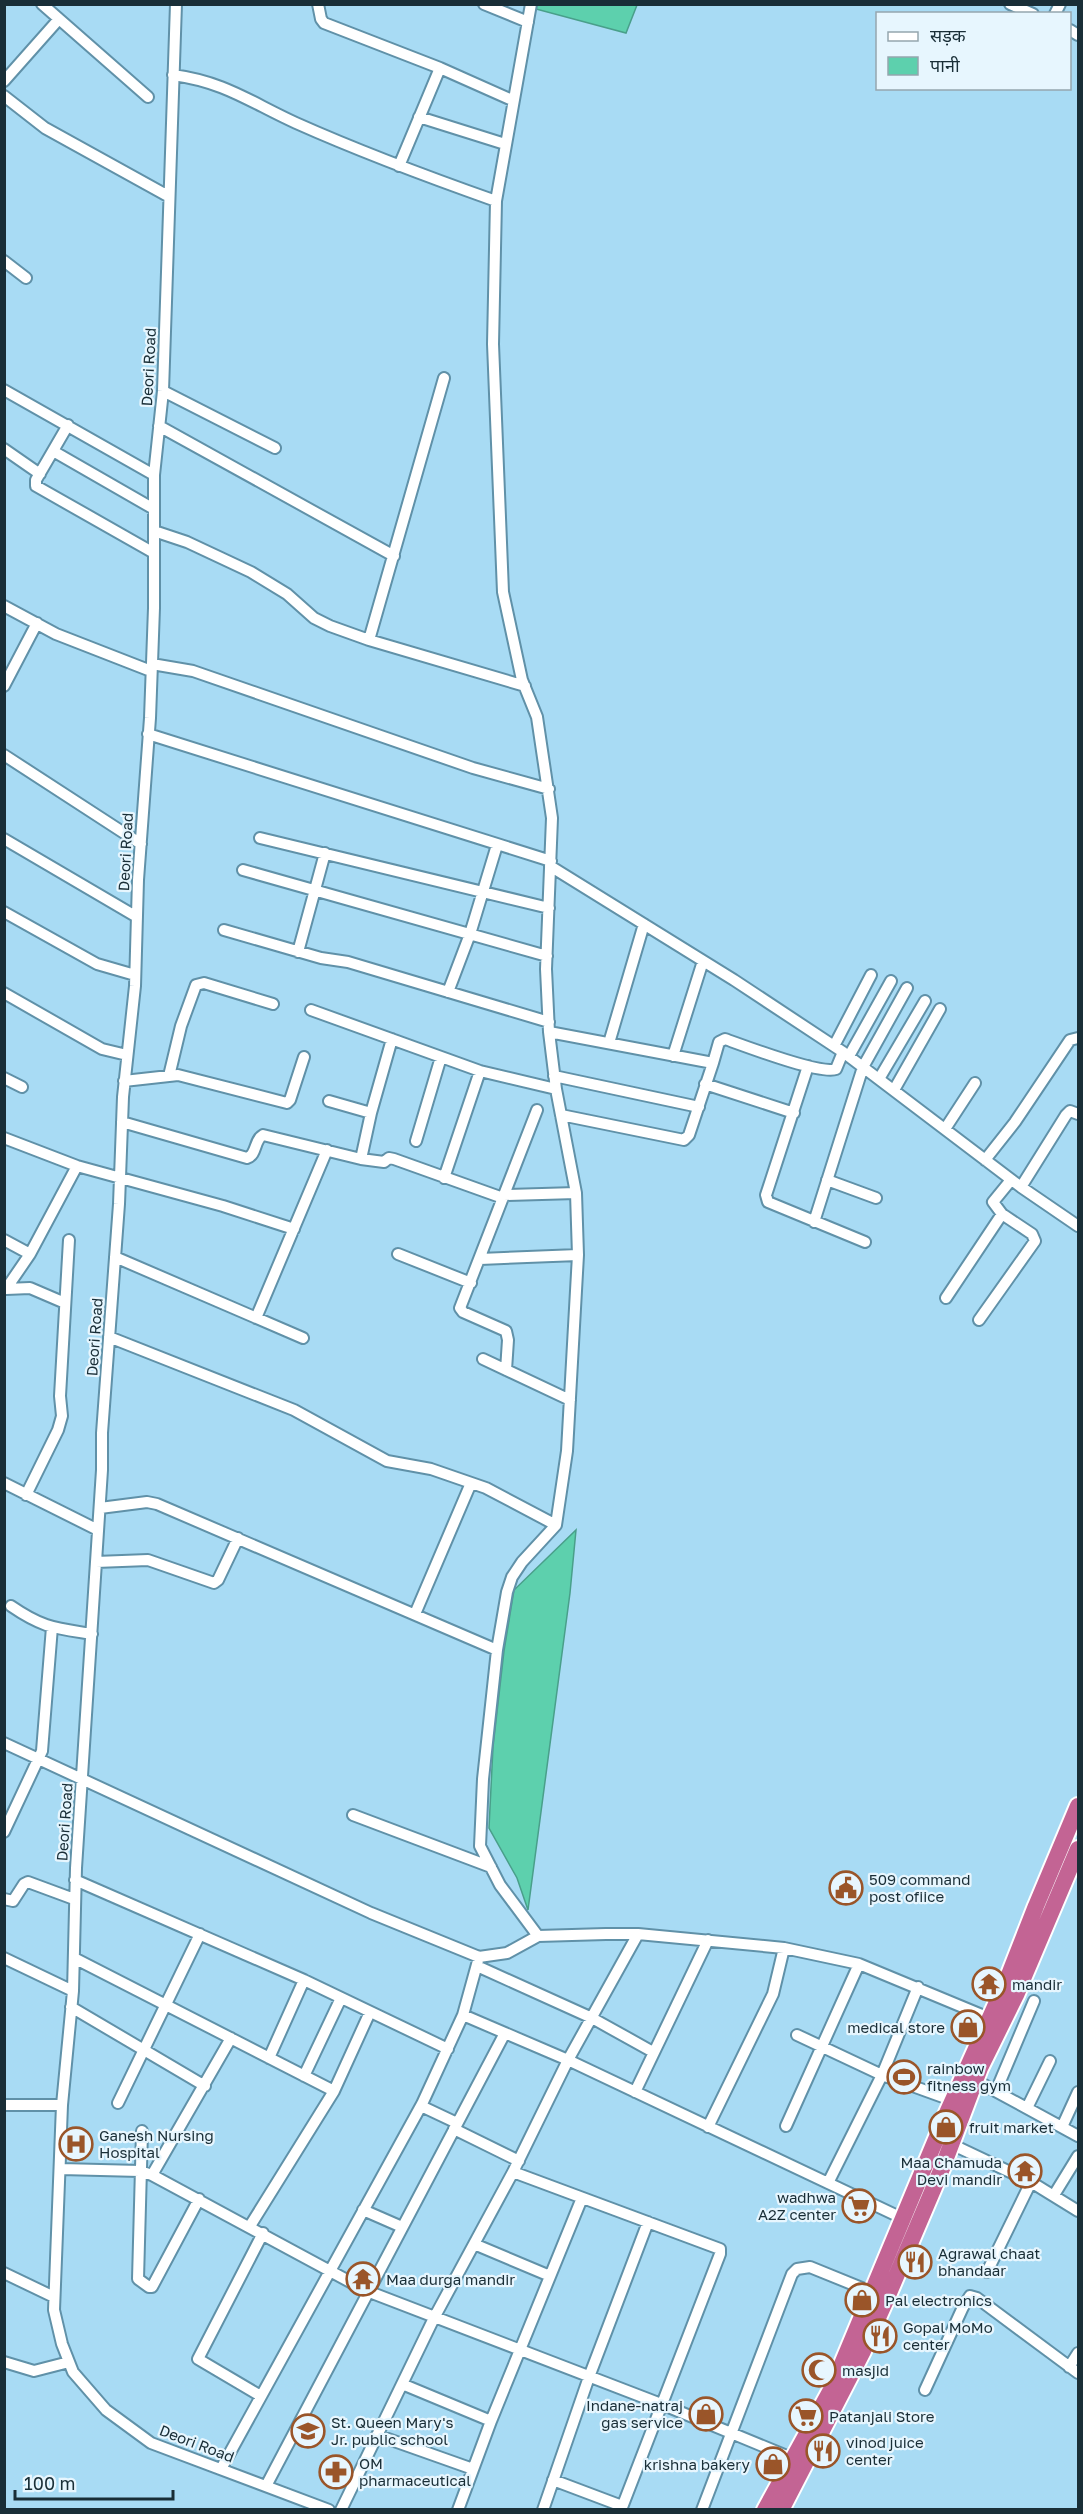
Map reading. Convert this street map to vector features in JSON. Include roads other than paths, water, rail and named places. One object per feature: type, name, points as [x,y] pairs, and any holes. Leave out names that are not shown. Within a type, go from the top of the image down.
[{"type":"highway","points":[[765,2510],[800,2461],[863,2351],[951,2144],[996,2021],[1007,1980],[1078,1806]]},
{"type":"highway","points":[[781,2510],[954,2101],[996,2021],[1078,1849]]},
{"type":"street","points":[[42,4],[148,97]]},
{"type":"street","name":"Deori Road","points":[[176,4],[163,391],[154,475],[154,553],[148,734],[135,975],[124,1082],[100,1508],[81,1779],[74,1899],[73,1991],[62,2105],[54,2310],[62,2344],[74,2372],[106,2410],[151,2442],[329,2510]]},
{"type":"street","points":[[318,4],[324,24],[440,68],[513,100]]},
{"type":"street","points":[[484,4],[528,22]]},
{"type":"street","points":[[531,4],[496,201],[494,344],[503,592],[525,686],[537,717],[549,789],[552,818],[547,956],[549,1027],[556,1089],[576,1193],[578,1256],[567,1451],[556,1525],[522,1562],[512,1577],[507,1592],[497,1650],[483,1779],[480,1846],[500,1885],[538,1936]]},
{"type":"street","points":[[1010,4],[1028,12]]},
{"type":"street","points":[[4,81],[58,19]]},
{"type":"street","points":[[399,166],[440,68]]},
{"type":"street","points":[[173,75],[200,79],[233,91],[294,122],[399,166],[496,201]]},
{"type":"street","points":[[4,96],[45,128],[168,196]]},
{"type":"street","points":[[419,117],[505,144]]},
{"type":"street","points":[[4,261],[26,278]]},
{"type":"street","points":[[369,640],[444,378]]},
{"type":"street","points":[[4,390],[154,475]]},
{"type":"street","points":[[163,391],[275,448]]},
{"type":"street","points":[[68,425],[36,480],[38,488],[154,553]]},
{"type":"street","points":[[159,426],[394,556]]},
{"type":"street","points":[[4,448],[40,474]]},
{"type":"street","points":[[53,451],[154,509]]},
{"type":"street","points":[[154,531],[187,542],[251,572],[287,594],[314,618],[369,640],[525,686]]},
{"type":"street","points":[[4,606],[56,634],[151,668],[193,671],[473,768],[549,789]]},
{"type":"street","points":[[4,686],[37,623]]},
{"type":"street","points":[[148,734],[550,864],[842,1051],[1011,1180],[1078,1226]]},
{"type":"street","points":[[4,755],[141,844]]},
{"type":"street","points":[[260,838],[549,908]]},
{"type":"street","points":[[4,839],[137,917]]},
{"type":"street","points":[[448,992],[470,934],[497,845]]},
{"type":"street","points":[[298,951],[325,853]]},
{"type":"street","points":[[243,870],[547,956]]},
{"type":"street","points":[[4,912],[97,964],[135,975]]},
{"type":"street","points":[[609,1043],[644,924]]},
{"type":"street","points":[[224,930],[321,958],[348,962],[448,992],[549,1027],[609,1043],[713,1063]]},
{"type":"street","points":[[673,1056],[703,961]]},
{"type":"street","points":[[561,1115],[684,1140],[689,1135],[699,1107],[719,1042],[724,1039],[808,1066],[834,1070],[871,975]]},
{"type":"street","points":[[842,1051],[891,981]]},
{"type":"street","points":[[168,1076],[181,1026],[194,989],[200,983],[273,1004]]},
{"type":"street","points":[[814,1222],[863,1067],[907,988]]},
{"type":"street","points":[[4,993],[102,1049],[127,1055]]},
{"type":"street","points":[[879,1079],[925,1001]]},
{"type":"street","points":[[894,1090],[940,1009]]},
{"type":"street","points":[[311,1010],[480,1071],[556,1089]]},
{"type":"street","points":[[985,1160],[1015,1122],[1070,1040],[1078,1038]]},
{"type":"street","points":[[361,1158],[392,1040]]},
{"type":"street","points":[[124,1082],[178,1075],[287,1103],[304,1057]]},
{"type":"street","points":[[416,1141],[441,1057]]},
{"type":"street","points":[[808,1066],[766,1195],[768,1202],[865,1242]]},
{"type":"street","points":[[444,1178],[480,1071]]},
{"type":"street","points":[[554,1076],[699,1107]]},
{"type":"street","points":[[4,1078],[22,1087]]},
{"type":"street","points":[[945,1130],[975,1083]]},
{"type":"street","points":[[705,1084],[794,1113]]},
{"type":"street","points":[[329,1101],[371,1113]]},
{"type":"street","points":[[506,1370],[508,1340],[506,1331],[460,1310],[460,1303],[471,1283],[537,1110]]},
{"type":"street","points":[[1021,1187],[1066,1115],[1070,1112],[1078,1114]]},
{"type":"street","points":[[122,1122],[247,1158],[253,1154],[258,1140],[263,1135],[361,1158],[384,1162],[389,1158],[394,1159],[444,1178],[504,1196],[576,1193]]},
{"type":"street","points":[[4,1138],[77,1166],[223,1206],[294,1229]]},
{"type":"street","points":[[256,1318],[327,1150]]},
{"type":"street","points":[[5,1291],[30,1254],[77,1166]]},
{"type":"street","points":[[827,1180],[876,1198]]},
{"type":"street","points":[[979,1320],[1035,1240],[1032,1234],[1002,1214],[993,1199],[1011,1180]]},
{"type":"street","points":[[946,1298],[1002,1214]]},
{"type":"street","points":[[4,1240],[30,1254]]},
{"type":"street","points":[[26,1495],[61,1420],[60,1396],[69,1240]]},
{"type":"street","points":[[398,1254],[471,1283]]},
{"type":"street","points":[[480,1260],[578,1256]]},
{"type":"street","points":[[115,1257],[303,1338]]},
{"type":"street","points":[[5,1291],[30,1288],[65,1303]]},
{"type":"street","points":[[109,1337],[294,1410],[387,1461],[430,1469],[486,1488],[556,1525]]},
{"type":"street","points":[[483,1359],[570,1400]]},
{"type":"street","points":[[4,1483],[98,1530]]},
{"type":"street","points":[[416,1614],[471,1483]]},
{"type":"street","points":[[100,1508],[147,1502],[157,1504],[497,1650]]},
{"type":"street","points":[[96,1562],[148,1560],[214,1583],[218,1580],[238,1538]]},
{"type":"street","points":[[11,1606],[36,1623],[52,1628],[92,1634]]},
{"type":"street","points":[[4,1832],[39,1760],[44,1737],[52,1628]]},
{"type":"street","points":[[4,1743],[478,1961],[592,2018],[653,2052]]},
{"type":"street","points":[[353,1815],[490,1867]]},
{"type":"street","points":[[75,1880],[304,1980],[448,2049]]},
{"type":"street","points":[[4,1899],[13,1900],[28,1882],[74,1899]]},
{"type":"street","points":[[118,2103],[200,1934]]},
{"type":"street","points":[[478,1961],[507,1953],[538,1936],[638,1934],[784,1948],[859,1964],[996,2021]]},
{"type":"street","points":[[341,2510],[434,2318],[519,2161],[568,2060],[638,1934]]},
{"type":"street","points":[[635,2092],[708,1940]]},
{"type":"street","points":[[708,2127],[773,1994],[784,1948]]},
{"type":"street","points":[[4,1958],[73,1991]]},
{"type":"street","points":[[74,1958],[334,2091]]},
{"type":"street","points":[[221,2469],[259,2395],[421,2106],[463,2015],[478,1961]]},
{"type":"street","points":[[786,2126],[859,1964]]},
{"type":"street","points":[[269,2058],[304,1980]]},
{"type":"street","points":[[828,2183],[882,2075],[918,1987]]},
{"type":"street","points":[[304,2076],[341,1998]]},
{"type":"street","points":[[996,2091],[1034,2001]]},
{"type":"street","points":[[71,2007],[205,2086]]},
{"type":"street","points":[[250,2226],[334,2091],[370,2012]]},
{"type":"street","points":[[463,2015],[568,2060],[904,2219]]},
{"type":"street","points":[[266,2486],[505,2033]]},
{"type":"street","points":[[797,2036],[882,2075],[954,2101]]},
{"type":"street","points":[[152,2175],[231,2038]]},
{"type":"street","points":[[1027,2108],[1050,2061]]},
{"type":"street","points":[[975,2080],[1078,2136]]},
{"type":"street","points":[[1062,2127],[1078,2092]]},
{"type":"street","points":[[4,2105],[62,2105]]},
{"type":"street","points":[[421,2106],[519,2161]]},
{"type":"street","points":[[142,2131],[138,2278],[149,2287],[152,2287],[199,2199]]},
{"type":"street","points":[[951,2144],[1031,2182],[1078,2211]]},
{"type":"street","points":[[1054,2195],[1078,2156]]},
{"type":"street","points":[[60,2169],[140,2171],[152,2175],[367,2291],[661,2404],[800,2461]]},
{"type":"street","points":[[513,2172],[718,2247],[721,2251],[621,2508],[553,2480]]},
{"type":"street","points":[[987,2272],[1031,2182]]},
{"type":"street","points":[[458,2510],[491,2421],[582,2198]]},
{"type":"street","points":[[363,2210],[402,2227]]},
{"type":"street","points":[[543,2510],[589,2378],[648,2222]]},
{"type":"street","points":[[259,2395],[198,2359],[262,2233]]},
{"type":"street","points":[[474,2244],[550,2276]]},
{"type":"street","points":[[702,2510],[792,2274],[797,2269],[810,2267],[874,2293]]},
{"type":"street","points":[[4,2273],[54,2297]]},
{"type":"street","points":[[924,2390],[970,2296],[977,2298],[1074,2370],[1078,2354]]},
{"type":"street","points":[[4,2362],[34,2371],[69,2362]]},
{"type":"street","points":[[402,2384],[491,2421]]},
{"type":"street","points":[[377,2435],[473,2469]]},
{"type":"water","points":[[537,4],[637,5],[626,33],[536,9]]},
{"type":"water","points":[[576,1530],[570,1593],[528,1910],[517,1878],[489,1828],[493,1747],[504,1651],[514,1590]]},
{"type":"place","name":"509 command post ofiice","points":[[846,1888]]},
{"type":"place","name":"mandir","points":[[989,1984]]},
{"type":"place","name":"medical store","points":[[968,2027]]},
{"type":"place","name":"rainbow fitness gym","points":[[904,2077]]},
{"type":"place","name":"fruit market","points":[[946,2127]]},
{"type":"place","name":"Ganesh Nursing Hospital","points":[[76,2144]]},
{"type":"place","name":"Maa Chamuda Devi mandir","points":[[1025,2171]]},
{"type":"place","name":"wadhwa A2Z center","points":[[859,2206]]},
{"type":"place","name":"Agrawal chaat bhandaar","points":[[915,2262]]},
{"type":"place","name":"Maa durga mandir","points":[[363,2279]]},
{"type":"place","name":"Pal electronics","points":[[862,2300]]},
{"type":"place","name":"Gopal MoMo center","points":[[880,2336]]},
{"type":"place","name":"masjid","points":[[819,2370]]},
{"type":"place","name":"Indane-natraj gas service","points":[[706,2414]]},
{"type":"place","name":"Patanjali Store","points":[[806,2416]]},
{"type":"place","name":"St. Queen Mary's Jr. public school","points":[[308,2431]]},
{"type":"place","name":"vinod juice center","points":[[823,2451]]},
{"type":"place","name":"krishna bakery","points":[[773,2464]]},
{"type":"place","name":"OM pharmaceutical","points":[[336,2472]]}]
